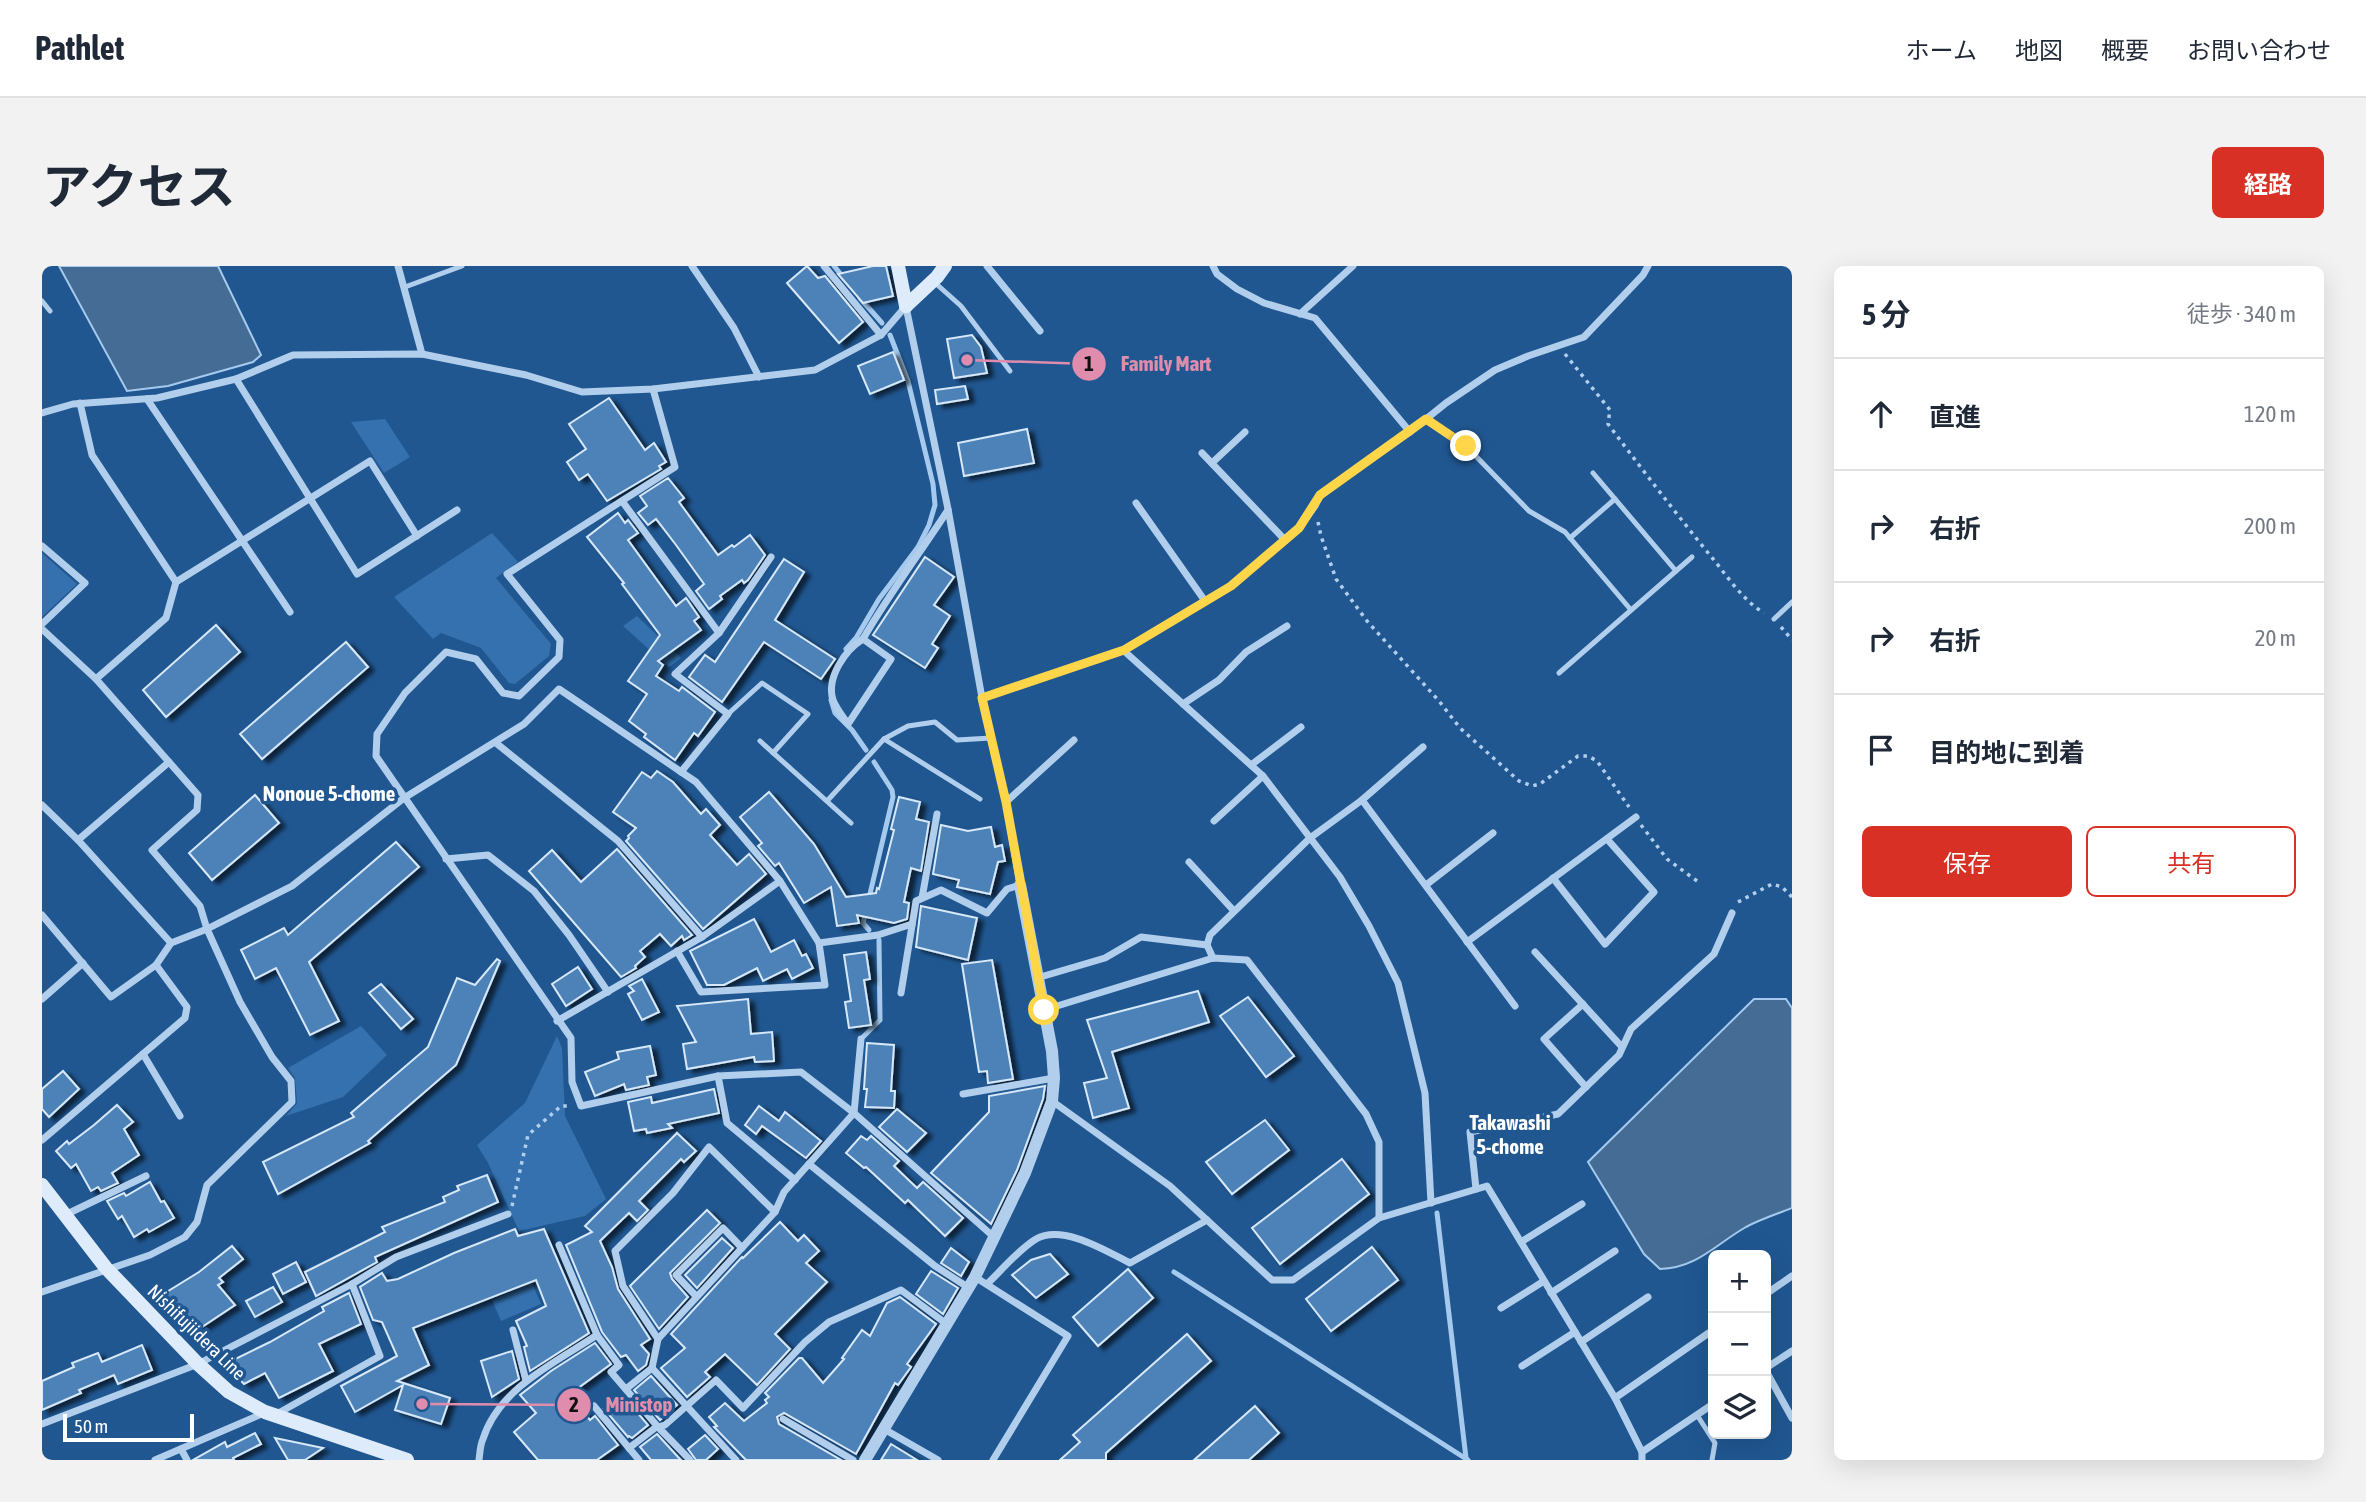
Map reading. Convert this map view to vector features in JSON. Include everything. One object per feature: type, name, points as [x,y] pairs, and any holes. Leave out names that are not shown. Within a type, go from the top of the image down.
[{"type":"main road","points":[[898,266],[906,306]]},
{"type":"main road","points":[[906,306],[945,266]]},
{"type":"main road","name":"Nishifujiidera Line","points":[[42,1185],[106,1268],[198,1364],[229,1392],[270,1414],[407,1460]]},
{"type":"street","points":[[398,266],[422,354]]},
{"type":"street","points":[[692,266],[734,328],[759,377]]},
{"type":"street","points":[[824,266],[881,335]]},
{"type":"street","points":[[987,266],[1040,331]]},
{"type":"street","points":[[1213,266],[1217,274],[1237,289],[1264,303],[1315,318],[1410,432]]},
{"type":"street","points":[[1300,314],[1353,266]]},
{"type":"street","points":[[982,698],[1124,650],[1231,586],[1299,528],[1320,495],[1410,432],[1446,402],[1495,370],[1584,337],[1628,292],[1648,266]]},
{"type":"street","points":[[42,414],[80,403],[147,399],[236,379],[293,355],[422,354],[526,375],[582,392],[653,389],[815,370],[881,335],[906,306]]},
{"type":"street","points":[[865,1460],[947,1325],[995,1238],[1025,1173],[1052,1101],[1054,1078],[1052,1051],[1006,802],[982,698],[948,509],[906,306]]},
{"type":"street","points":[[236,379],[358,574],[457,510]]},
{"type":"street","points":[[653,389],[675,467],[508,574],[560,640],[559,656],[519,696],[503,693],[476,659],[446,652],[405,693],[377,734],[376,756],[571,1038],[572,1082],[581,1106],[718,1076],[801,1072],[853,1113],[995,1238]]},
{"type":"street","points":[[147,399],[290,612]]},
{"type":"street","points":[[80,403],[92,454],[176,582]]},
{"type":"street","points":[[1212,463],[1245,432]]},
{"type":"street","points":[[1202,453],[1285,540]]},
{"type":"street","points":[[96,679],[166,618],[176,582],[370,461],[417,536]]},
{"type":"street","points":[[622,501],[719,633]]},
{"type":"street","points":[[1136,503],[1205,601]]},
{"type":"street","points":[[863,639],[891,659],[848,724],[833,702],[831,687],[838,666],[852,646],[863,639],[882,606],[948,509]]},
{"type":"street","points":[[42,546],[85,583],[42,627],[96,679],[198,796],[197,810],[152,850],[200,906],[207,929],[240,1002],[272,1057],[291,1081],[292,1102],[207,1185],[197,1222],[185,1237],[150,1255],[42,1292]]},
{"type":"street","points":[[681,772],[728,714],[675,674],[719,633],[771,557]]},
{"type":"street","points":[[1183,704],[1219,680],[1246,652],[1287,626]]},
{"type":"street","points":[[1124,650],[1263,776],[1339,877],[1369,926],[1398,983],[1425,1093],[1431,1203]]},
{"type":"street","points":[[42,915],[111,996],[156,965],[171,943],[207,929],[292,886],[404,799],[524,724],[559,689],[696,782],[780,881],[819,943],[825,985],[701,992],[677,951]]},
{"type":"street","points":[[1251,765],[1301,727]]},
{"type":"street","points":[[1006,802],[1074,740]]},
{"type":"street","points":[[496,743],[618,841],[702,937]]},
{"type":"street","points":[[1213,958],[1207,945],[1210,935],[1310,838],[1362,800],[1423,747]]},
{"type":"street","points":[[78,840],[169,762]]},
{"type":"street","points":[[1214,821],[1263,776]]},
{"type":"street","points":[[1362,800],[1515,1006]]},
{"type":"street","points":[[42,805],[78,840],[171,943]]},
{"type":"street","points":[[922,898],[937,814]]},
{"type":"street","points":[[1467,942],[1636,817]]},
{"type":"street","points":[[1426,885],[1493,833]]},
{"type":"street","points":[[1553,878],[1605,944],[1654,892],[1607,839]]},
{"type":"street","points":[[446,859],[488,855],[534,891],[569,934],[608,992]]},
{"type":"street","points":[[1189,862],[1234,911]]},
{"type":"street","points":[[557,1021],[702,937],[780,881]]},
{"type":"street","points":[[901,993],[916,901],[941,890],[987,913],[1007,889],[1020,885]]},
{"type":"street","points":[[1476,1189],[1470,1132],[1558,1114],[1619,1055],[1631,1029],[1714,954],[1732,913]]},
{"type":"street","points":[[819,943],[878,935],[912,924]]},
{"type":"street","points":[[1037,978],[1105,958],[1142,937],[1207,945]]},
{"type":"street","points":[[1535,952],[1622,1047]]},
{"type":"street","points":[[1044,1010],[1213,958],[1247,960],[1366,1114],[1379,1142],[1379,1218]]},
{"type":"street","points":[[42,999],[83,964]]},
{"type":"street","points":[[42,1140],[185,1018],[187,1007],[156,965]]},
{"type":"street","points":[[1583,1004],[1544,1040],[1586,1087]]},
{"type":"street","points":[[626,1390],[652,1368],[658,1339],[775,1212],[784,1192],[853,1113],[861,1039]]},
{"type":"street","points":[[143,1054],[180,1116]]},
{"type":"street","points":[[718,1076],[727,1123],[795,1180]]},
{"type":"street","points":[[963,1094],[1054,1078]]},
{"type":"street","points":[[1052,1101],[1170,1186],[1272,1280],[1293,1280],[1379,1218],[1487,1186],[1615,1398],[1642,1456],[1708,1407]]},
{"type":"street","points":[[658,1339],[623,1286],[615,1251],[673,1193],[709,1147],[775,1212]]},
{"type":"street","points":[[809,1164],[934,1266],[972,1282],[987,1284],[1068,1336],[993,1460]]},
{"type":"street","points":[[65,1215],[146,1176]]},
{"type":"street","points":[[1521,1242],[1582,1204]]},
{"type":"street","points":[[42,1424],[198,1364],[352,1284],[396,1257],[508,1214]]},
{"type":"street","points":[[987,1284],[1039,1238],[1056,1235],[1084,1240],[1130,1264],[1206,1220]]},
{"type":"street","points":[[696,1296],[676,1275],[723,1228],[742,1248]]},
{"type":"street","points":[[559,1245],[597,1335],[619,1365],[611,1371],[690,1460]]},
{"type":"street","points":[[1551,1293],[1615,1251]]},
{"type":"street","points":[[1771,1291],[1792,1276]]},
{"type":"street","points":[[1502,1308],[1545,1281]]},
{"type":"street","points":[[155,1460],[270,1414],[380,1356],[352,1284]]},
{"type":"street","points":[[629,1448],[665,1425],[716,1380],[743,1408],[805,1342],[829,1322],[901,1290],[947,1325]]},
{"type":"street","points":[[1581,1342],[1648,1297]]},
{"type":"street","points":[[513,1330],[526,1381]]},
{"type":"street","points":[[1522,1366],[1575,1332]]},
{"type":"street","points":[[1615,1398],[1708,1333]]},
{"type":"street","points":[[479,1460],[483,1438],[499,1408],[526,1381],[597,1335]]},
{"type":"street","points":[[1771,1366],[1792,1350]]},
{"type":"street","points":[[652,1368],[736,1460]]},
{"type":"street","points":[[1769,1376],[1792,1418]]},
{"type":"street","points":[[593,1406],[639,1460]]},
{"type":"street","points":[[783,1419],[853,1460]]},
{"type":"street","points":[[884,1429],[938,1460]]},
{"type":"street","points":[[181,1449],[187,1460]]},
{"type":"lane","points":[[405,287],[462,266]]},
{"type":"lane","points":[[933,281],[961,306],[1010,372]]},
{"type":"lane","points":[[42,301],[50,312]]},
{"type":"lane","points":[[1426,419],[1466,446],[1529,511],[1565,532],[1631,610]]},
{"type":"lane","points":[[1593,473],[1676,571]]},
{"type":"lane","points":[[1570,538],[1615,499]]},
{"type":"lane","points":[[1559,673],[1692,556]]},
{"type":"lane","points":[[1773,619],[1792,602]]},
{"type":"lane","points":[[728,714],[762,683],[808,714],[773,753]]},
{"type":"lane","points":[[827,801],[884,739],[908,726],[935,722],[957,740],[991,738]]},
{"type":"lane","points":[[884,739],[980,799]]},
{"type":"lane","points":[[760,741],[851,823]]},
{"type":"lane","points":[[1697,1415],[1715,1443],[1712,1460]]},
{"type":"path","points":[[1559,347],[1610,410],[1608,424],[1667,502],[1741,593],[1754,607],[1773,619],[1792,640]]},
{"type":"path","points":[[1315,506],[1321,536],[1336,579],[1367,621],[1460,728],[1519,781],[1532,786],[1540,784],[1578,756],[1588,756],[1597,761],[1667,859],[1697,881]]},
{"type":"path","points":[[1732,913],[1735,903],[1772,884],[1782,887],[1792,897]]},
{"type":"path","points":[[508,1214],[513,1203],[528,1135],[561,1106],[581,1106]]},
{"type":"shaded area","points":[[59,266],[218,266],[261,355],[253,362],[168,386],[127,391]]},
{"type":"shaded area","points":[[385,419],[410,457],[384,473],[351,422]]},
{"type":"shaded area","points":[[492,533],[518,562],[496,578],[551,644],[549,656],[515,684],[509,683],[481,648],[441,633],[433,639],[394,597]]},
{"type":"shaded area","points":[[42,553],[77,584],[42,617]]},
{"type":"shaded area","points":[[637,616],[681,658],[669,667],[623,626]]},
{"type":"shaded area","points":[[1754,999],[1786,999],[1792,1008],[1792,1208],[1746,1227],[1696,1260],[1673,1268],[1660,1269],[1644,1254],[1588,1162]]},
{"type":"shaded area","points":[[361,1026],[387,1055],[343,1097],[286,1116],[297,1103],[295,1078],[288,1068]]},
{"type":"shaded area","points":[[557,1036],[562,1048],[565,1116],[606,1199],[585,1216],[519,1231],[477,1145],[525,1103]]},
{"type":"shaded area","points":[[532,1283],[541,1304],[501,1321],[492,1300]]},
{"type":"building","points":[[807,266],[818,278],[825,276],[863,322],[839,343],[787,283]]},
{"type":"building","points":[[873,266],[886,266],[893,296],[863,303],[838,274]]},
{"type":"building","points":[[972,335],[981,347],[987,373],[954,378],[947,339]]},
{"type":"building","points":[[893,352],[904,380],[870,394],[858,366]]},
{"type":"building","points":[[965,386],[968,399],[937,404],[935,390]]},
{"type":"building","points":[[609,398],[645,450],[654,443],[666,462],[659,466],[661,469],[607,501],[588,474],[579,480],[567,462],[586,449],[569,424]]},
{"type":"building","points":[[1027,429],[1034,463],[964,476],[958,443]]},
{"type":"building","points":[[668,478],[684,498],[679,502],[718,555],[750,535],[765,555],[748,580],[744,583],[742,580],[720,596],[722,599],[709,609],[696,591],[704,584],[676,545],[656,519],[648,525],[638,513],[647,506],[640,496]]},
{"type":"building","points":[[618,513],[625,523],[628,520],[638,533],[628,540],[676,606],[686,598],[699,617],[694,621],[701,630],[658,661],[663,665],[656,676],[679,691],[682,687],[715,712],[698,736],[694,733],[675,760],[644,737],[646,734],[629,721],[647,694],[628,681],[660,635],[622,584],[624,583],[587,537]]},
{"type":"building","points":[[925,557],[954,577],[934,605],[950,616],[932,644],[938,648],[925,668],[873,635]]},
{"type":"building","points":[[784,559],[804,572],[775,620],[835,659],[821,679],[764,642],[722,702],[689,677],[705,655],[715,662]]},
{"type":"building","points":[[216,625],[240,652],[166,717],[143,690]]},
{"type":"building","points":[[346,642],[368,667],[262,759],[240,734]]},
{"type":"building","points":[[657,771],[673,782],[701,814],[706,809],[720,825],[710,835],[737,865],[749,854],[766,874],[703,929],[626,841],[636,828],[613,812],[642,772],[651,778]]},
{"type":"building","points":[[769,792],[814,844],[846,897],[876,893],[894,830],[891,829],[899,797],[920,802],[916,819],[929,822],[921,871],[911,868],[904,902],[909,903],[907,919],[894,923],[857,915],[859,923],[837,926],[831,887],[804,903],[779,863],[775,866],[758,846],[762,843],[740,817]]},
{"type":"building","points":[[255,795],[279,823],[212,880],[189,853]]},
{"type":"building","points":[[941,825],[968,831],[991,827],[995,847],[1002,845],[1005,861],[998,862],[990,894],[957,887],[959,880],[933,874]]},
{"type":"building","points":[[396,842],[419,867],[309,962],[339,1021],[310,1035],[276,968],[255,979],[241,950],[284,928],[288,935]]},
{"type":"building","points":[[617,849],[692,935],[684,940],[682,936],[671,946],[660,934],[640,951],[645,957],[636,968],[621,977],[529,871],[552,850],[581,882]]},
{"type":"building","points":[[921,906],[977,918],[968,960],[916,947]]},
{"type":"building","points":[[754,919],[771,952],[794,940],[802,956],[806,954],[813,968],[792,979],[787,969],[763,981],[757,968],[724,985],[707,985],[690,951]]},
{"type":"building","points":[[866,952],[870,979],[864,980],[871,1025],[849,1028],[845,1002],[851,1001],[844,955]]},
{"type":"building","points":[[497,959],[500,961],[456,1065],[368,1141],[370,1143],[278,1194],[263,1162],[354,1117],[351,1113],[428,1047],[457,978],[475,985]]},
{"type":"building","points":[[992,960],[1013,1079],[988,1083],[987,1071],[979,1072],[962,964]]},
{"type":"building","points":[[578,967],[592,989],[566,1006],[552,984]]},
{"type":"building","points":[[642,979],[659,1012],[642,1020],[628,994],[634,991],[629,986]]},
{"type":"building","points":[[381,984],[413,1019],[401,1029],[369,993]]},
{"type":"building","points":[[1198,991],[1209,1022],[1112,1052],[1129,1108],[1093,1118],[1084,1083],[1107,1078],[1087,1020]]},
{"type":"building","points":[[1248,997],[1294,1056],[1266,1077],[1220,1016]]},
{"type":"building","points":[[748,999],[751,1034],[772,1032],[774,1061],[755,1062],[754,1057],[687,1069],[683,1044],[696,1042],[677,1006]]},
{"type":"building","points":[[867,1043],[894,1045],[891,1091],[895,1091],[894,1108],[865,1107]]},
{"type":"building","points":[[650,1046],[656,1075],[647,1077],[649,1085],[626,1090],[624,1084],[595,1096],[585,1072],[619,1059],[617,1052]]},
{"type":"building","points":[[63,1071],[79,1089],[49,1117],[42,1109],[42,1089]]},
{"type":"building","points":[[1045,1086],[1043,1099],[1017,1170],[991,1224],[931,1173],[989,1112],[989,1096]]},
{"type":"building","points":[[714,1089],[719,1113],[668,1124],[672,1128],[647,1133],[646,1129],[634,1131],[628,1102],[651,1097],[652,1103]]},
{"type":"building","points":[[117,1105],[133,1122],[124,1129],[139,1155],[112,1173],[118,1183],[101,1191],[98,1187],[91,1191],[76,1164],[71,1168],[56,1151],[67,1141],[69,1144]]},
{"type":"building","points":[[759,1106],[779,1121],[785,1112],[821,1141],[806,1158],[762,1126],[756,1134],[745,1125]]},
{"type":"building","points":[[897,1109],[926,1133],[907,1152],[879,1127]]},
{"type":"building","points":[[1265,1120],[1289,1150],[1232,1194],[1206,1162]]},
{"type":"building","points":[[677,1133],[696,1151],[684,1162],[681,1159],[639,1201],[648,1210],[637,1221],[629,1213],[600,1241],[612,1267],[618,1289],[650,1339],[641,1345],[649,1354],[646,1365],[638,1371],[626,1355],[621,1357],[602,1332],[566,1245],[592,1232],[585,1226]]},
{"type":"building","points":[[861,1136],[867,1140],[871,1136],[899,1161],[894,1166],[917,1188],[923,1182],[963,1218],[945,1236],[908,1200],[905,1203],[866,1167],[846,1153]]},
{"type":"building","points":[[1342,1159],[1369,1194],[1280,1264],[1252,1228]]},
{"type":"building","points":[[487,1175],[498,1202],[375,1257],[377,1262],[316,1296],[305,1272],[385,1232],[382,1227],[445,1202],[443,1197],[459,1190],[457,1186]]},
{"type":"building","points":[[150,1182],[174,1218],[134,1237],[122,1216],[118,1219],[107,1201],[124,1193],[126,1196]]},
{"type":"building","points":[[707,1210],[720,1223],[670,1273],[688,1297],[659,1329],[630,1286]]},
{"type":"building","points":[[780,1222],[798,1241],[804,1235],[819,1251],[806,1263],[827,1282],[775,1334],[790,1349],[757,1385],[725,1354],[705,1372],[710,1377],[687,1397],[661,1368],[685,1348],[671,1334],[742,1257]]},
{"type":"building","points":[[515,1229],[518,1236],[544,1229],[589,1333],[530,1371],[524,1347],[527,1346],[516,1321],[546,1306],[536,1280],[413,1328],[429,1365],[397,1381],[450,1398],[441,1424],[395,1410],[403,1385],[355,1412],[341,1386],[397,1356],[382,1322],[373,1320],[360,1287],[382,1273],[387,1281],[398,1279]]},
{"type":"building","points":[[722,1238],[733,1248],[697,1288],[685,1275]]},
{"type":"building","points":[[232,1246],[243,1259],[219,1278],[223,1282],[218,1285],[235,1305],[190,1335],[157,1298],[199,1272]]},
{"type":"building","points":[[1372,1247],[1398,1280],[1331,1331],[1306,1299]]},
{"type":"building","points":[[951,1248],[969,1262],[961,1276],[941,1263]]},
{"type":"building","points":[[1050,1254],[1068,1274],[1036,1298],[1012,1275],[1031,1260]]},
{"type":"building","points":[[296,1262],[306,1282],[283,1294],[273,1274]]},
{"type":"building","points":[[1128,1269],[1153,1298],[1098,1346],[1073,1317]]},
{"type":"building","points":[[931,1271],[958,1288],[943,1314],[916,1294]]},
{"type":"building","points":[[273,1287],[282,1302],[255,1317],[246,1301]]},
{"type":"building","points":[[349,1293],[361,1324],[319,1344],[333,1371],[279,1398],[265,1373],[244,1384],[225,1364],[270,1342],[324,1311],[322,1307]]},
{"type":"building","points":[[900,1297],[936,1324],[907,1364],[911,1367],[898,1385],[895,1383],[856,1454],[784,1413],[777,1417],[779,1424],[841,1460],[746,1460],[714,1427],[717,1426],[709,1417],[725,1403],[744,1421],[767,1403],[765,1400],[769,1397],[765,1393],[799,1358],[802,1358],[823,1383],[844,1359],[842,1358],[862,1330],[870,1336],[887,1303]]},
{"type":"building","points":[[1187,1334],[1211,1361],[1106,1453],[1106,1460],[1060,1460],[1080,1442],[1073,1435]]},
{"type":"building","points":[[595,1343],[611,1364],[570,1394],[590,1420],[595,1416],[618,1445],[597,1460],[538,1460],[514,1432],[536,1413],[520,1395]]},
{"type":"building","points":[[142,1345],[152,1370],[118,1384],[114,1375],[42,1410],[42,1381],[74,1367],[72,1363],[98,1353],[102,1362]]},
{"type":"building","points":[[512,1351],[519,1379],[492,1397],[481,1361]]},
{"type":"building","points":[[651,1376],[677,1405],[660,1420],[634,1390]]},
{"type":"building","points":[[620,1396],[622,1399],[624,1397],[648,1425],[632,1438],[628,1437],[604,1409]]},
{"type":"building","points":[[1255,1406],[1279,1433],[1249,1460],[1194,1460]]},
{"type":"building","points":[[255,1433],[261,1444],[233,1458],[234,1460],[193,1460],[225,1442],[227,1447]]},
{"type":"building","points":[[657,1434],[681,1460],[651,1460],[640,1447]]},
{"type":"building","points":[[705,1435],[718,1449],[706,1460],[696,1460],[688,1449]]},
{"type":"building","points":[[275,1438],[323,1448],[305,1460],[288,1460]]},
{"type":"building","points":[[891,1444],[917,1460],[881,1460]]},
{"type":"waterway","points":[[834,266],[843,277]]},
{"type":"waterway","points":[[860,298],[882,323]]},
{"type":"waterway","points":[[846,649],[918,547],[935,505],[933,484],[908,381],[890,335]]},
{"type":"waterway","points":[[831,700],[835,713],[852,730],[866,750]]},
{"type":"waterway","points":[[869,898],[893,797],[892,790],[874,762]]},
{"type":"waterway","points":[[866,911],[863,923],[869,930]]},
{"type":"waterway","points":[[863,1037],[880,1020],[879,940]]},
{"type":"waterway","points":[[1437,1213],[1466,1458]]},
{"type":"waterway","points":[[1174,1272],[1468,1460]]},
{"type":"place","name":"Family Mart","points":[[967,360]]},
{"type":"place","name":"Ministop","points":[[422,1404]]},
{"type":"district","name":"Nonoue 5-chome","points":[[329,793]]},
{"type":"district","name":"Takawashi 5-chome","points":[[1510,1134]]},
{"type":"route","points":[[1044,1010],[1006,802],[982,698],[1124,650],[1231,586],[1299,528],[1320,495],[1426,419],[1466,446]]}]
